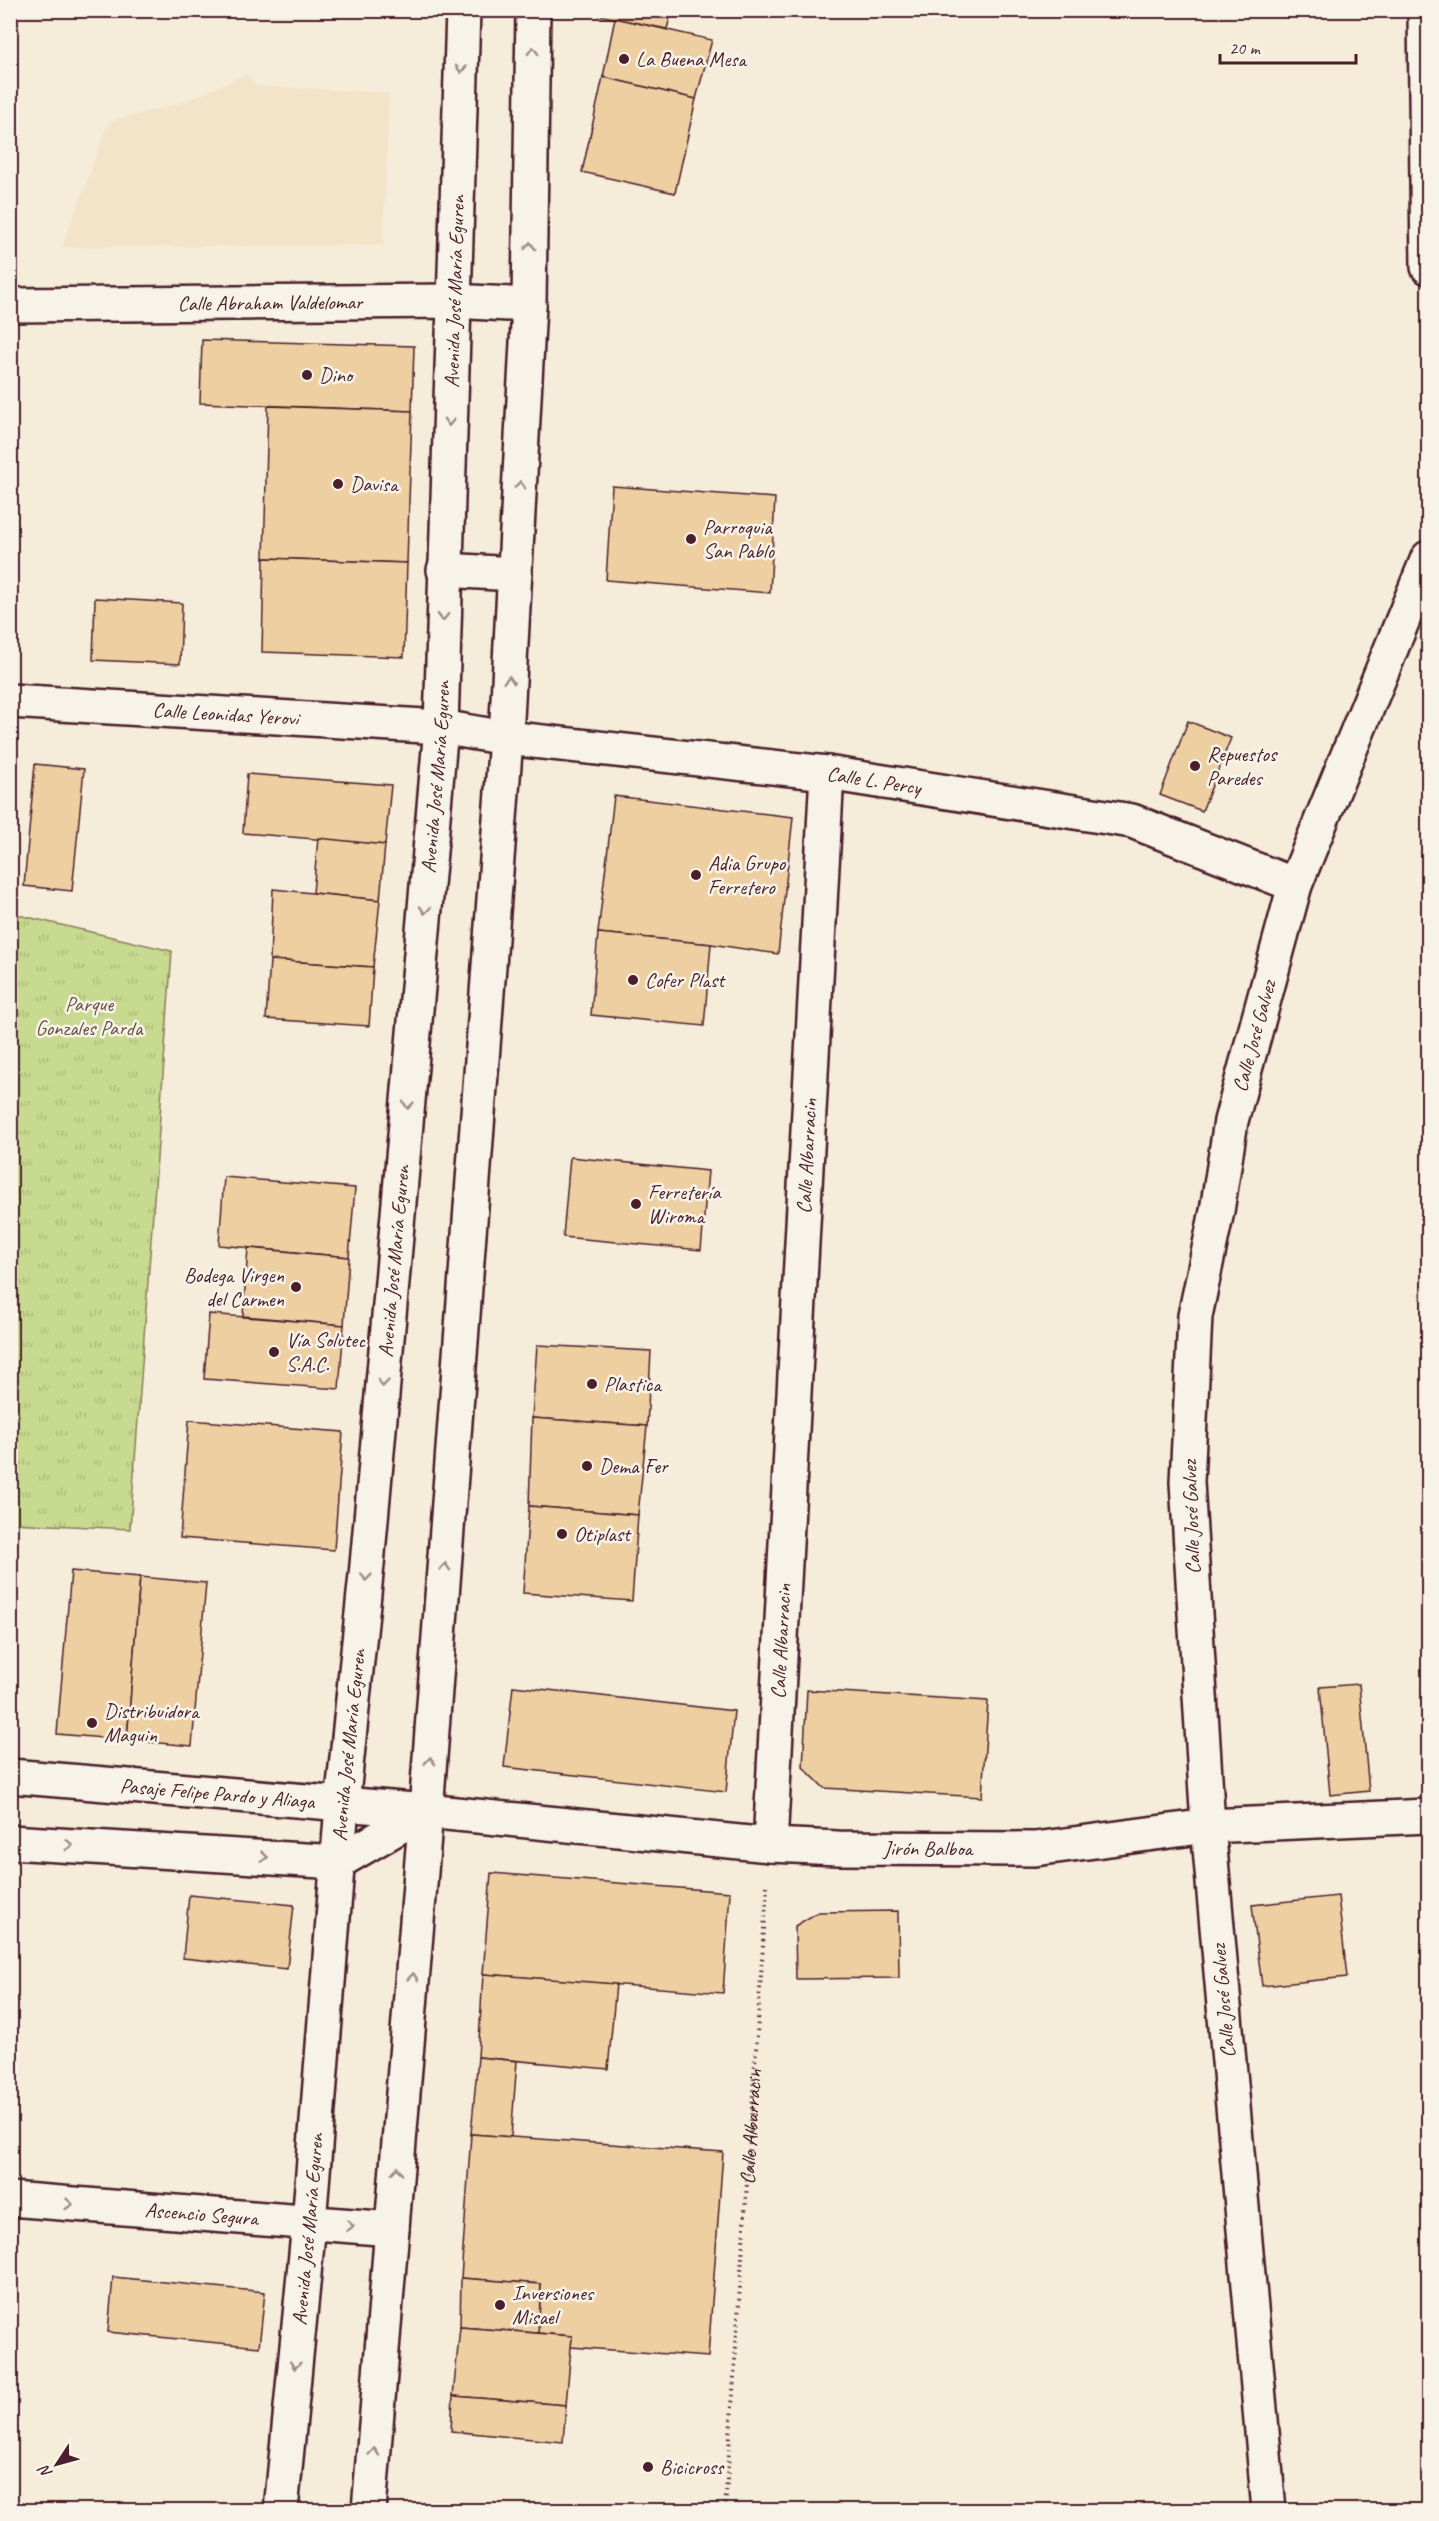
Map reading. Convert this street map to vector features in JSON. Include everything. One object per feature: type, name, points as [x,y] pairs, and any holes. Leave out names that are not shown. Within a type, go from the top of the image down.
[{"type":"street","name":"Avenida José María Eguren","points":[[281,2511],[309,2223],[342,1805],[367,1566],[441,727],[452,301],[463,10]]},
{"type":"street","points":[[369,2511],[426,1811],[506,738],[529,305],[533,10]]},
{"type":"street","points":[[1425,10],[1428,267]]},
{"type":"street","name":"Calle Abraham Valdelomar","points":[[10,305],[452,301],[529,305]]},
{"type":"street","name":"Calle José Galvez","points":[[1269,2511],[1208,1826],[1187,1482],[1195,1316],[1217,1211],[1231,1122],[1295,885],[1428,558]]},
{"type":"street","points":[[444,570],[515,574]]},
{"type":"street","name":"Calle Leonidas Yerovi","points":[[10,701],[441,727]]},
{"type":"street","name":"Calle L. Percy","points":[[441,727],[506,738],[827,772],[1132,821],[1295,885]]},
{"type":"street","name":"Calle Albarracin","points":[[770,1845],[827,772]]},
{"type":"street","name":"Pasaje Felipe Pardo y Aliaga","points":[[10,1776],[426,1811]]},
{"type":"street","points":[[10,1842],[338,1862],[426,1811]]},
{"type":"street","name":"Jirón Balboa","points":[[426,1811],[770,1845],[838,1848],[1035,1849],[1208,1826],[1428,1816]]},
{"type":"street","name":"Ascencio Segura","points":[[10,2199],[392,2229]]},
{"type":"path","name":"Calle Albarracin","points":[[725,2511],[770,1845]]},
{"type":"shaded area","points":[[247,74],[255,86],[389,93],[383,245],[62,247],[109,122],[184,102]]},
{"type":"green space","name":"Parque Gonzales Parda","points":[[10,913],[172,951],[130,1529],[11,1523]]},
{"type":"building","points":[[598,10],[672,10],[667,29],[598,15]]},
{"type":"building","points":[[615,18],[712,40],[696,99],[603,77]]},
{"type":"building","points":[[603,77],[696,99],[675,193],[582,172]]},
{"type":"building","name":"Dino","points":[[202,340],[414,346],[412,411],[200,403]]},
{"type":"building","name":"Davisa","points":[[268,406],[412,411],[407,563],[264,558]]},
{"type":"building","name":"Parroquia San Pablo","points":[[612,486],[775,498],[770,593],[606,580]]},
{"type":"building","points":[[264,558],[407,563],[404,657],[262,652]]},
{"type":"building","points":[[95,598],[182,603],[180,664],[93,660]]},
{"type":"building","name":"Repuestos Paredes","points":[[1188,721],[1231,738],[1202,811],[1160,795]]},
{"type":"building","points":[[35,764],[84,769],[72,891],[24,886]]},
{"type":"building","points":[[247,774],[391,785],[385,845],[243,833]]},
{"type":"building","name":"Adia Grupo Ferretero","points":[[614,796],[793,817],[778,954],[711,944],[598,933]]},
{"type":"building","points":[[318,838],[385,845],[380,900],[313,893]]},
{"type":"building","points":[[273,889],[380,900],[373,967],[270,960]]},
{"type":"building","points":[[598,933],[711,944],[704,1026],[591,1015]]},
{"type":"building","points":[[270,960],[373,967],[369,1026],[266,1019]]},
{"type":"building","name":"Ferretería Wiroma","points":[[570,1157],[708,1171],[701,1250],[563,1237]]},
{"type":"building","points":[[224,1177],[355,1188],[349,1257],[219,1245]]},
{"type":"building","name":"Bodega Virgen del Carmen","points":[[248,1248],[349,1257],[344,1325],[243,1316]]},
{"type":"building","name":"Vía Solutec S.A.C.","points":[[209,1314],[344,1325],[339,1389],[204,1379]]},
{"type":"building","name":"Plastica","points":[[537,1345],[651,1351],[647,1426],[532,1418]]},
{"type":"building","name":"Dema Fer","points":[[532,1418],[647,1426],[638,1515],[529,1506]]},
{"type":"building","points":[[189,1420],[343,1432],[334,1550],[180,1538]]},
{"type":"building","points":[[529,1506],[638,1515],[632,1601],[523,1593]]},
{"type":"building","points":[[71,1571],[140,1577],[127,1740],[57,1734]]},
{"type":"building","points":[[140,1577],[206,1583],[192,1746],[127,1740]]},
{"type":"building","points":[[1359,1684],[1369,1791],[1330,1795],[1320,1687]]},
{"type":"building","points":[[513,1686],[734,1711],[726,1792],[504,1767]]},
{"type":"building","points":[[807,1690],[988,1701],[982,1797],[824,1788],[803,1767]]},
{"type":"building","points":[[491,1873],[730,1892],[723,1993],[483,1974]]},
{"type":"building","points":[[189,1895],[294,1905],[287,1969],[183,1958]]},
{"type":"building","points":[[1338,1896],[1347,1977],[1262,1986],[1252,1905]]},
{"type":"building","points":[[898,1911],[899,1978],[796,1979],[795,1926],[818,1912]]},
{"type":"building","points":[[483,1974],[616,1984],[608,2069],[478,2057]]},
{"type":"building","points":[[478,2057],[517,2061],[511,2137],[471,2134]]},
{"type":"building","points":[[471,2134],[723,2152],[708,2357],[571,2347],[572,2336],[538,2333],[541,2284],[461,2278]]},
{"type":"building","points":[[113,2277],[265,2292],[259,2347],[108,2332]]},
{"type":"building","name":"Inversiones Misael","points":[[461,2278],[541,2284],[538,2333],[460,2327]]},
{"type":"building","points":[[460,2327],[572,2336],[566,2405],[453,2396]]},
{"type":"building","points":[[453,2396],[566,2405],[563,2442],[451,2431]]},
{"type":"place","name":"La Buena Mesa","points":[[624,59]]},
{"type":"place","name":"Dino","points":[[307,375]]},
{"type":"place","name":"Davisa","points":[[338,484]]},
{"type":"place","name":"Parroquia San Pablo","points":[[691,539]]},
{"type":"place","name":"Repuestos Paredes","points":[[1195,766]]},
{"type":"place","name":"Adia Grupo Ferretero","points":[[696,875]]},
{"type":"place","name":"Cofer Plast","points":[[633,980]]},
{"type":"place","name":"Ferretería Wiroma","points":[[636,1204]]},
{"type":"place","name":"Bodega Virgen del Carmen","points":[[296,1287]]},
{"type":"place","name":"Vía Solutec S.A.C.","points":[[274,1352]]},
{"type":"place","name":"Plastica","points":[[592,1384]]},
{"type":"place","name":"Dema Fer","points":[[587,1466]]},
{"type":"place","name":"Otiplast","points":[[562,1534]]},
{"type":"place","name":"Distribuidora Maguin","points":[[92,1723]]},
{"type":"place","name":"Inversiones Misael","points":[[500,2305]]},
{"type":"place","name":"Bicicross","points":[[648,2467]]}]
